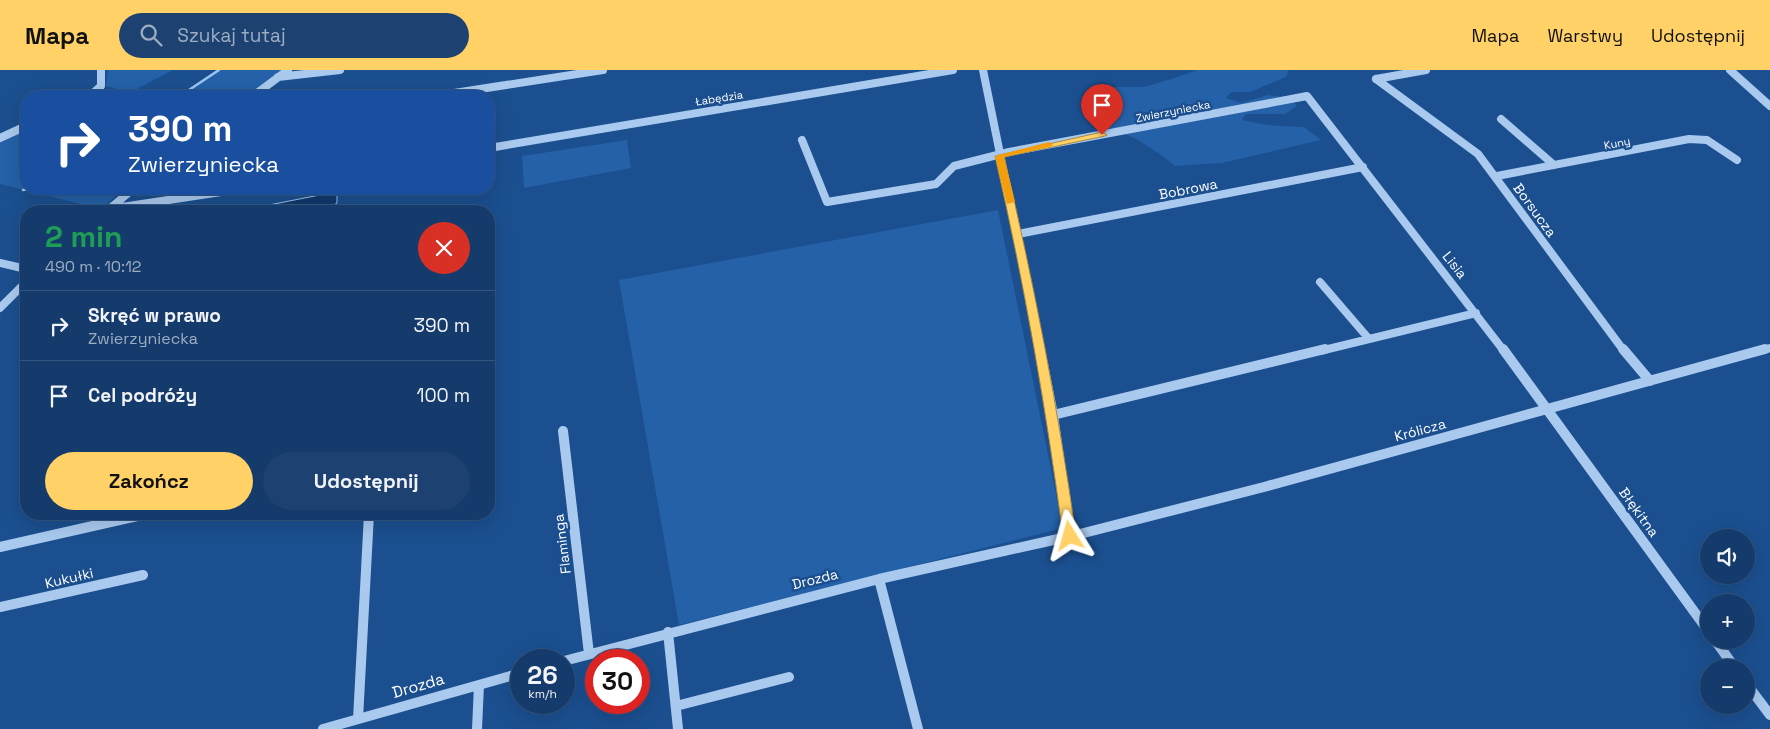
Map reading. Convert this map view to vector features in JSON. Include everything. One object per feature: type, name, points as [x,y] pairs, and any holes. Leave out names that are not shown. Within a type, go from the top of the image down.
[{"type":"street","points":[[97,90],[101,86],[101,70]]},
{"type":"street","points":[[261,90],[288,70]]},
{"type":"street","points":[[278,77],[340,70]]},
{"type":"street","points":[[474,90],[603,70]]},
{"type":"street","name":"Łabędzia","points":[[495,147],[953,70]]},
{"type":"street","points":[[983,70],[999,156],[1018,234],[1053,415],[1073,535]]},
{"type":"street","points":[[1376,79],[1426,70]]},
{"type":"street","points":[[1730,70],[1770,106]]},
{"type":"street","name":"Borsucza","points":[[1376,79],[1472,147],[1496,176],[1618,342],[1650,381]]},
{"type":"street","name":"Zwierzyniecka","points":[[802,140],[827,202],[936,184],[954,166],[1019,150],[1307,96],[1341,138]]},
{"type":"street","points":[[1501,119],[1554,165]]},
{"type":"street","points":[[0,138],[20,129]]},
{"type":"street","name":"Lisia","points":[[1341,138],[1476,313],[1546,410]]},
{"type":"street","name":"Kuny","points":[[1496,176],[1702,138],[1737,160]]},
{"type":"street","name":"Bobrowa","points":[[1018,234],[1363,167]]},
{"type":"street","points":[[115,205],[126,195]]},
{"type":"street","points":[[135,205],[201,195]]},
{"type":"street","points":[[0,263],[20,268]]},
{"type":"street","points":[[1320,282],[1369,339]]},
{"type":"street","points":[[0,308],[20,288]]},
{"type":"street","points":[[1053,415],[1476,313]]},
{"type":"street","name":"Królicza","points":[[1073,535],[1264,487],[1770,348]]},
{"type":"street","name":"Błękitna","points":[[1546,410],[1700,620]]},
{"type":"street","name":"Flaminga","points":[[563,431],[588,649]]},
{"type":"street","points":[[0,547],[119,520]]},
{"type":"street","points":[[358,719],[369,520]]},
{"type":"street","name":"Drozda","points":[[607,649],[879,579],[1073,535]]},
{"type":"street","name":"Kukułki","points":[[0,607],[143,575]]},
{"type":"street","points":[[879,579],[918,729]]},
{"type":"street","points":[[668,632],[678,729]]},
{"type":"street","name":"Drozda","points":[[323,729],[510,676]]},
{"type":"street","points":[[676,706],[789,677]]},
{"type":"street","points":[[477,729],[479,685]]},
{"type":"street","points":[[1755,695],[1770,715]]},
{"type":"shaded area","points":[[108,70],[173,70],[135,90],[119,90],[106,86]]},
{"type":"shaded area","points":[[217,70],[281,70],[254,90],[186,90]]},
{"type":"shaded area","points":[[1197,70],[1289,70],[1286,77],[1250,92],[1231,92],[1226,98],[1241,103],[1268,95],[1290,98],[1297,106],[1285,114],[1246,114],[1242,120],[1267,125],[1304,127],[1321,140],[1222,163],[1175,166],[1139,141],[1125,134],[1099,126],[1085,118],[1091,110],[1102,104],[1100,95],[1111,88],[1148,86]]},
{"type":"shaded area","points":[[20,132],[20,189],[0,184],[0,141]]},
{"type":"shaded area","points":[[627,140],[631,168],[524,188],[522,156]]},
{"type":"shaded area","points":[[44,195],[117,195],[106,205],[85,205]]},
{"type":"shaded area","points":[[320,195],[337,195],[337,203],[334,205],[269,205]]},
{"type":"shaded area","points":[[998,210],[1063,528],[679,625],[619,280]]},
{"type":"waterway","points":[[189,90],[219,70]]},
{"type":"slow traffic","points":[[1010,202],[999,156],[1010,152],[1049,145]]},
{"type":"route","points":[[1070,536],[1053,415],[1024,274],[1018,234],[999,156],[1010,152],[1102,135]]}]
